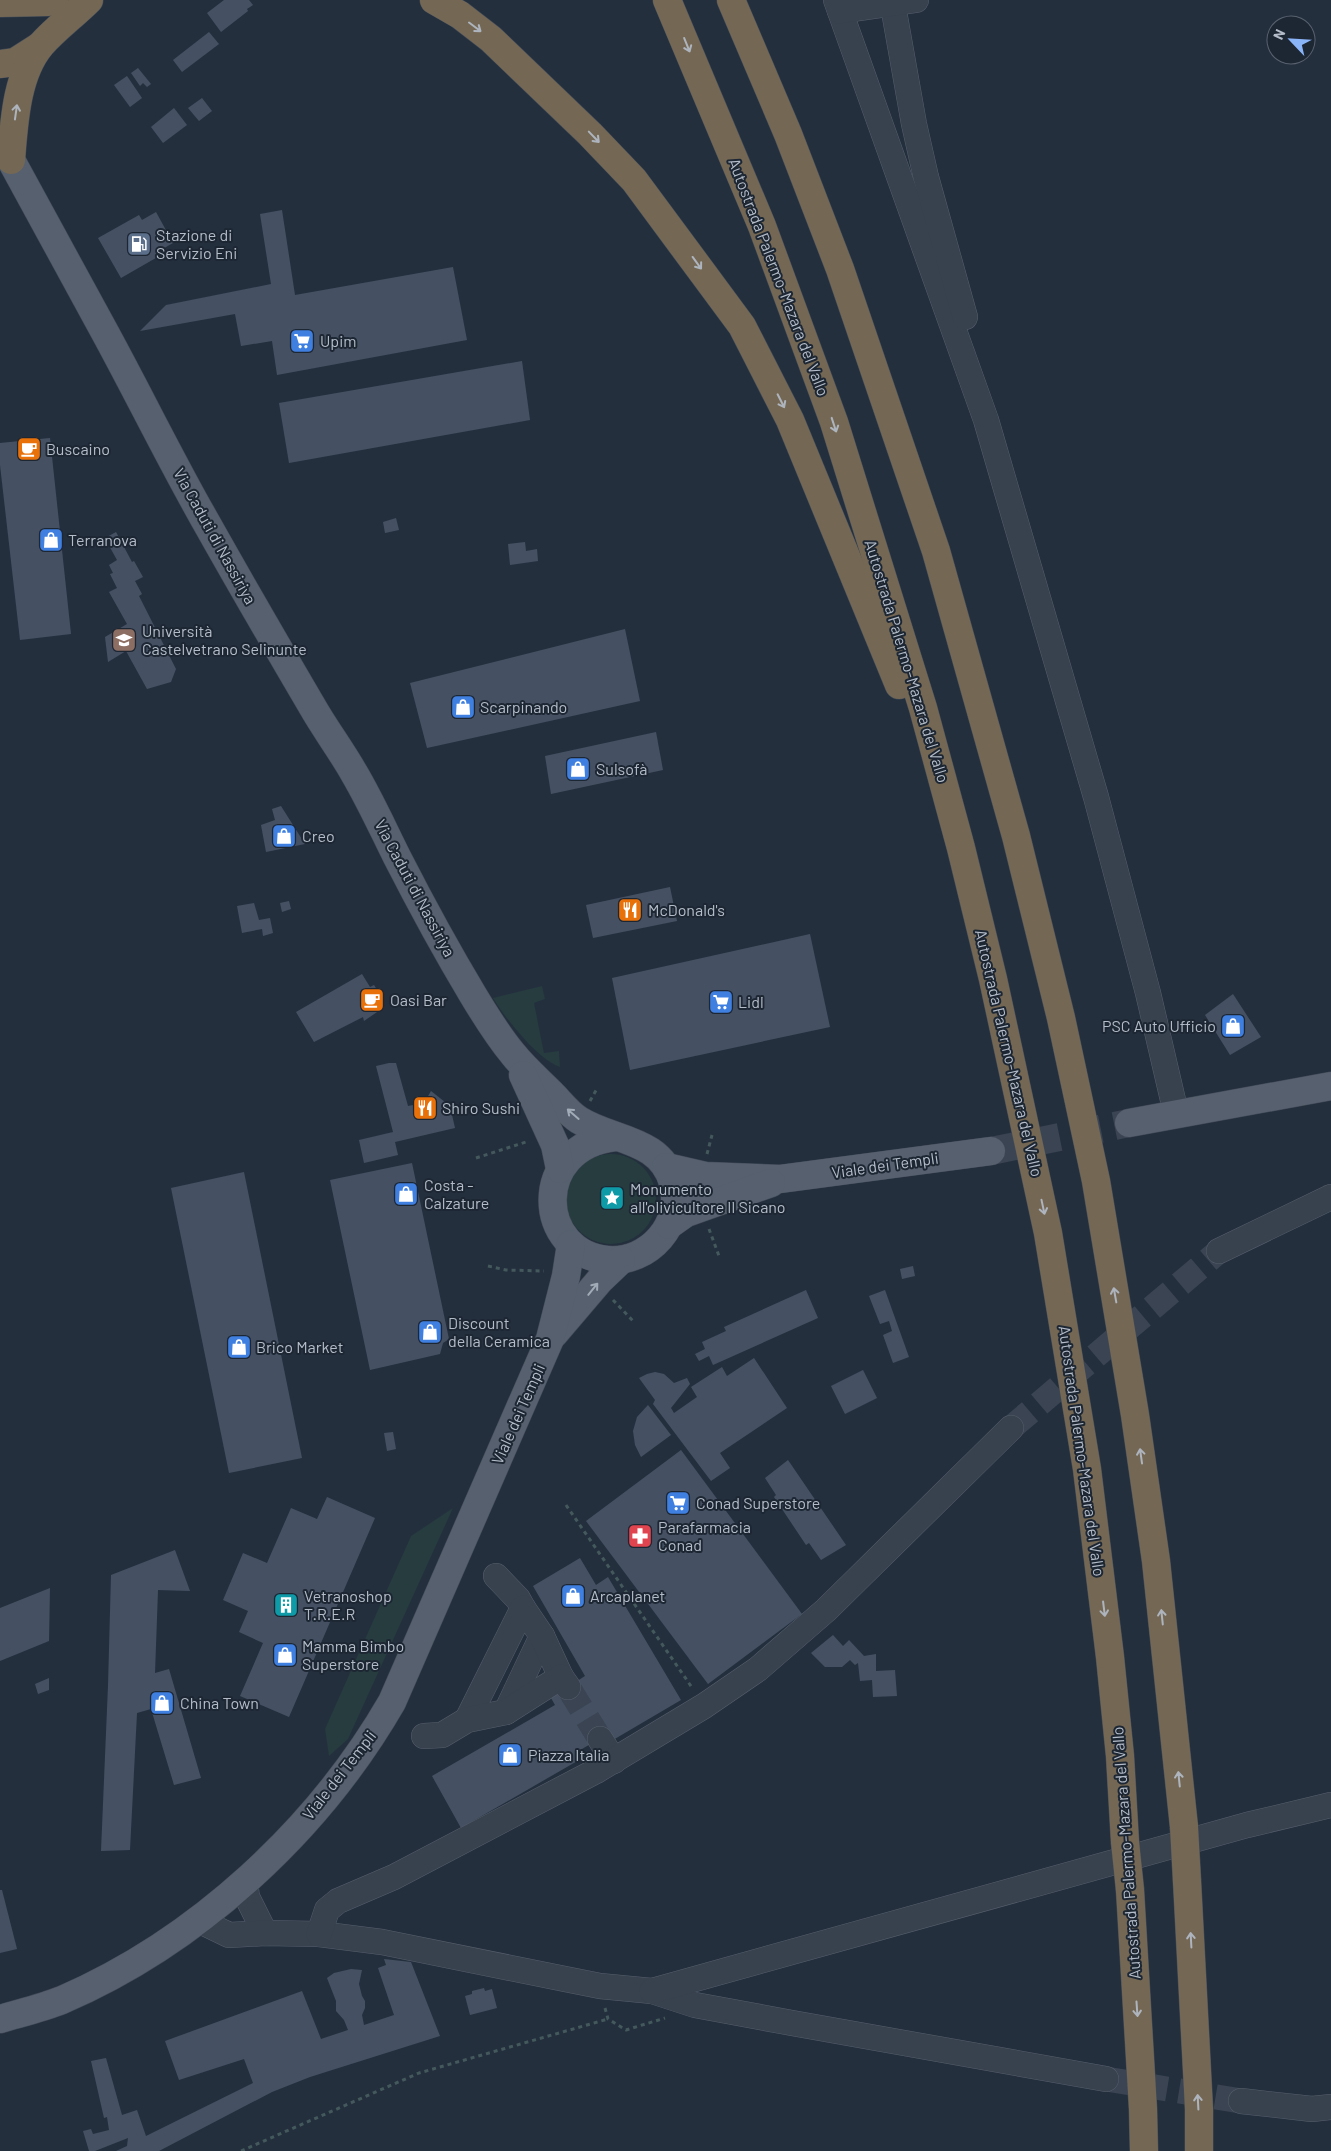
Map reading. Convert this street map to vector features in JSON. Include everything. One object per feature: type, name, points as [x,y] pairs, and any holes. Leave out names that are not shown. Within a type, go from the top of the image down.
[{"type":"highway","points":[[0,3],[48,2],[54,0]]},
{"type":"highway","points":[[0,64],[15,62],[40,46],[89,0]]},
{"type":"highway","points":[[434,0],[460,15],[491,39],[590,134],[634,180],[742,326],[790,420],[910,711],[972,935],[994,980]]},
{"type":"highway","name":"Autostrada Palermo-Mazara del Vallo","points":[[667,0],[762,226],[834,422],[923,708],[994,980],[1048,1233],[1087,1469],[1120,1756],[1130,1890],[1144,2151]]},
{"type":"highway","points":[[731,0],[788,134],[837,260],[936,551],[1016,836],[1061,1018],[1096,1181],[1135,1415],[1156,1561],[1184,1827],[1199,2109],[1199,2151]]},
{"type":"highway","points":[[6,150],[25,75],[40,46]]},
{"type":"main road","name":"Via Caduti di Nassiriya","points":[[6,150],[200,511],[314,710],[355,775],[429,920],[472,994],[514,1056]]},
{"type":"main road","points":[[514,1056],[575,1118],[615,1137],[635,1141],[653,1152],[666,1167],[672,1180],[675,1195],[674,1210],[669,1225],[658,1241],[650,1249],[622,1260],[600,1280],[550,1339]]},
{"type":"main road","points":[[514,1056],[556,1145],[560,1168]]},
{"type":"main road","points":[[1129,1123],[1331,1086]]},
{"type":"main road","points":[[615,1137],[599,1139],[570,1155],[560,1168],[553,1188],[553,1208],[559,1227],[571,1244],[586,1254],[603,1260],[622,1260]]},
{"type":"main road","name":"Viale dei Templi","points":[[780,1180],[991,1151]]},
{"type":"main road","points":[[666,1167],[705,1176],[780,1180]]},
{"type":"main road","points":[[669,1225],[686,1214],[780,1180]]},
{"type":"main road","points":[[550,1339],[566,1276],[571,1244]]},
{"type":"main road","name":"Viale dei Templi","points":[[0,2019],[60,2001],[120,1972],[198,1920],[268,1862],[335,1785],[362,1751],[392,1702],[550,1339]]},
{"type":"street","points":[[986,420],[964,310],[926,177],[914,124],[901,1],[838,5],[986,420],[1096,798],[1148,993],[1176,1113]]},
{"type":"street","points":[[1219,1251],[1331,1197]]},
{"type":"street","points":[[319,1934],[327,1910],[338,1901],[394,1877],[614,1760],[704,1706],[758,1669],[826,1610],[1011,1428]]},
{"type":"street","points":[[424,1736],[442,1735],[466,1720],[506,1712],[564,1682],[542,1636],[518,1599],[496,1576]]},
{"type":"street","points":[[466,1720],[523,1608]]},
{"type":"street","points":[[506,1712],[542,1636]]},
{"type":"street","points":[[600,1739],[614,1760]]},
{"type":"street","points":[[652,1991],[1237,1828],[1331,1805]]},
{"type":"street","points":[[245,1882],[248,1897],[265,1933]]},
{"type":"street","points":[[225,1899],[242,1918],[265,1933]]},
{"type":"street","points":[[198,1920],[229,1935],[265,1933],[319,1934],[382,1942],[600,1986],[652,1991],[694,2005],[1106,2078]]},
{"type":"street","points":[[1241,2101],[1312,2108],[1331,2107]]},
{"type":"path","points":[[566,1505],[704,1706]]},
{"type":"path","points":[[600,1986],[608,2020]]},
{"type":"path","points":[[241,2151],[419,2073],[608,2020],[626,2030],[652,2024],[694,2005]]},
{"type":"green space","points":[[542,986],[545,999],[534,1003],[544,1053],[559,1051],[560,1067],[551,1063],[532,1047],[505,1016],[493,998]]},
{"type":"green space","points":[[611,1154],[628,1157],[643,1167],[653,1182],[656,1199],[653,1216],[643,1231],[628,1241],[611,1244],[594,1241],[579,1231],[569,1216],[566,1199],[569,1182],[579,1167],[594,1157]]},
{"type":"green space","points":[[453,1508],[348,1739],[329,1756],[325,1729],[411,1536]]},
{"type":"building","points":[[224,0],[249,0],[253,5],[221,32],[207,13]]},
{"type":"building","points":[[209,32],[219,44],[182,72],[173,60]]},
{"type":"building","points":[[138,68],[151,84],[147,87],[143,83],[140,86],[131,73]]},
{"type":"building","points":[[127,76],[142,98],[130,107],[114,85]]},
{"type":"building","points":[[202,98],[212,111],[199,121],[188,108]]},
{"type":"building","points":[[174,108],[187,125],[163,143],[151,127]]},
{"type":"building","points":[[282,210],[295,295],[453,267],[467,340],[277,375],[272,341],[241,346],[235,314],[140,331],[166,305],[271,284],[260,214]]},
{"type":"building","points":[[156,212],[173,243],[159,251],[161,255],[121,278],[98,238],[139,215],[142,220]]},
{"type":"building","points":[[522,361],[530,420],[289,463],[279,403]]},
{"type":"building","points":[[50,438],[71,634],[20,640],[0,465],[0,443]]},
{"type":"building","points":[[396,518],[399,530],[385,533],[383,522]]},
{"type":"building","points":[[116,532],[132,562],[134,561],[143,577],[135,581],[142,594],[139,596],[176,669],[171,682],[147,689],[126,651],[108,662],[105,637],[127,624],[109,592],[117,588],[110,574],[113,573],[109,565],[117,560],[107,542],[109,542],[107,537]]},
{"type":"building","points":[[525,542],[526,551],[537,549],[538,561],[510,565],[508,544]]},
{"type":"building","points":[[625,629],[640,701],[427,748],[410,683]]},
{"type":"building","points":[[656,732],[663,770],[551,794],[545,756]]},
{"type":"building","points":[[281,806],[305,844],[266,852],[261,825],[275,820],[272,809]]},
{"type":"building","points":[[670,887],[677,921],[593,938],[586,905]]},
{"type":"building","points":[[289,901],[291,909],[282,912],[280,903]]},
{"type":"building","points":[[254,903],[259,920],[270,918],[273,933],[263,936],[262,929],[242,933],[237,906]]},
{"type":"building","name":"Lidl","points":[[810,934],[830,1027],[630,1070],[612,978]]},
{"type":"building","points":[[362,974],[370,987],[374,985],[382,998],[380,1010],[364,1021],[363,1017],[314,1042],[296,1012]]},
{"type":"building","name":"PSC Auto Ufficio","points":[[1233,994],[1261,1037],[1230,1055],[1205,1015]]},
{"type":"building","points":[[396,1063],[408,1106],[424,1103],[431,1091],[450,1106],[455,1128],[395,1142],[398,1155],[364,1163],[359,1140],[393,1132],[376,1066]]},
{"type":"building","points":[[412,1163],[449,1339],[443,1343],[440,1354],[370,1370],[330,1180]]},
{"type":"building","points":[[244,1172],[302,1458],[229,1473],[171,1188]]},
{"type":"building","points":[[913,1266],[915,1276],[902,1279],[900,1269]]},
{"type":"building","points":[[806,1290],[818,1318],[713,1365],[709,1356],[699,1361],[695,1354],[705,1349],[702,1342],[726,1331],[724,1327]]},
{"type":"building","points":[[885,1290],[909,1357],[893,1363],[883,1335],[892,1331],[889,1321],[880,1324],[869,1296]]},
{"type":"building","points":[[754,1358],[787,1408],[720,1453],[730,1468],[711,1481],[653,1404],[655,1400],[639,1378],[655,1372],[664,1374],[674,1383],[687,1378],[690,1384],[671,1408],[674,1413],[697,1397],[691,1387],[722,1367],[727,1376]]},
{"type":"building","points":[[863,1370],[877,1398],[845,1414],[831,1386]]},
{"type":"building","points":[[648,1405],[671,1435],[641,1457],[635,1445],[633,1431],[637,1417]]},
{"type":"building","points":[[393,1432],[396,1449],[387,1451],[384,1433]]},
{"type":"building","points":[[681,1450],[802,1614],[708,1684],[586,1521]]},
{"type":"building","points":[[788,1460],[846,1545],[821,1560],[809,1543],[806,1545],[774,1497],[776,1495],[765,1478]]},
{"type":"building","name":"Vetranoshop T.R.E.R","points":[[327,1497],[375,1518],[289,1717],[240,1696],[263,1643],[239,1632],[248,1611],[223,1600],[243,1553],[267,1563],[291,1508],[317,1519]]},
{"type":"building","points":[[175,1550],[190,1591],[158,1590],[155,1673],[169,1669],[201,1778],[174,1785],[151,1709],[137,1713],[130,1850],[101,1851],[111,1575]]},
{"type":"building","points":[[580,1558],[596,1585],[608,1577],[681,1700],[613,1740],[609,1733],[582,1749],[586,1756],[461,1828],[432,1776],[555,1705],[551,1698],[585,1676],[533,1586]]},
{"type":"building","points":[[50,1588],[49,1641],[0,1661],[0,1608]]},
{"type":"building","points":[[833,1635],[843,1646],[849,1640],[864,1656],[876,1654],[876,1671],[895,1670],[897,1696],[873,1697],[872,1680],[860,1681],[858,1663],[855,1665],[850,1660],[842,1667],[825,1667],[811,1653]]},
{"type":"building","points":[[49,1678],[49,1690],[38,1694],[35,1684]]},
{"type":"building","points":[[0,1890],[2,1890],[17,1949],[0,1953]]},
{"type":"building","points":[[384,1959],[411,1962],[440,2036],[310,2077],[272,2092],[159,2151],[116,2151],[127,2146],[128,2138],[95,2151],[89,2151],[83,2131],[91,2129],[93,2134],[109,2130],[107,2117],[104,2118],[91,2061],[106,2058],[122,2115],[137,2110],[146,2136],[253,2083],[244,2059],[179,2080],[165,2041],[302,1991],[321,2039],[348,2030],[344,2020],[336,2011],[336,2001],[327,1978],[334,1973],[351,1969],[362,1970],[359,1984],[365,2001],[362,2015],[364,2025],[394,2015],[378,1968],[386,1965]]},
{"type":"building","points":[[484,1988],[485,1991],[492,1989],[497,2008],[470,2015],[465,1996],[472,1994],[472,1991]]},
{"type":"tunnel","points":[[991,1151],[1129,1123]]},
{"type":"tunnel","points":[[1011,1428],[1219,1251]]},
{"type":"tunnel","points":[[568,1687],[600,1739]]},
{"type":"tunnel","points":[[1106,2079],[1241,2101]]},
{"type":"place","name":"Stazione di Servizio Eni","points":[[139,244]]},
{"type":"place","name":"Upim","points":[[302,341]]},
{"type":"place","name":"Buscaino","points":[[29,449]]},
{"type":"place","name":"Terranova","points":[[51,540]]},
{"type":"place","name":"Università Castelvetrano Selinunte","points":[[124,640]]},
{"type":"place","name":"Scarpinando","points":[[463,707]]},
{"type":"place","name":"Sulsofà","points":[[578,769]]},
{"type":"place","name":"Creo","points":[[284,836]]},
{"type":"place","name":"McDonald's","points":[[630,910]]},
{"type":"place","name":"Oasi Bar","points":[[372,1000]]},
{"type":"place","name":"Lidl","points":[[721,1002]]},
{"type":"place","name":"PSC Auto Ufficio","points":[[1233,1026]]},
{"type":"place","name":"Shiro Sushi","points":[[425,1108]]},
{"type":"place","name":"Costa - Calzature","points":[[406,1194]]},
{"type":"place","name":"Monumento all'olivicultore Il Sicano","points":[[612,1198]]},
{"type":"place","name":"Discount della Ceramica","points":[[430,1332]]},
{"type":"place","name":"Brico Market","points":[[239,1347]]},
{"type":"place","name":"Conad Superstore","points":[[678,1503]]},
{"type":"place","name":"Parafarmacia Conad","points":[[640,1536]]},
{"type":"place","name":"Arcaplanet","points":[[573,1596]]},
{"type":"place","name":"Vetranoshop T.R.E.R","points":[[286,1605]]},
{"type":"place","name":"Mamma Bimbo Superstore","points":[[285,1655]]},
{"type":"place","name":"China Town","points":[[162,1703]]},
{"type":"place","name":"Piazza Italia","points":[[510,1755]]}]
